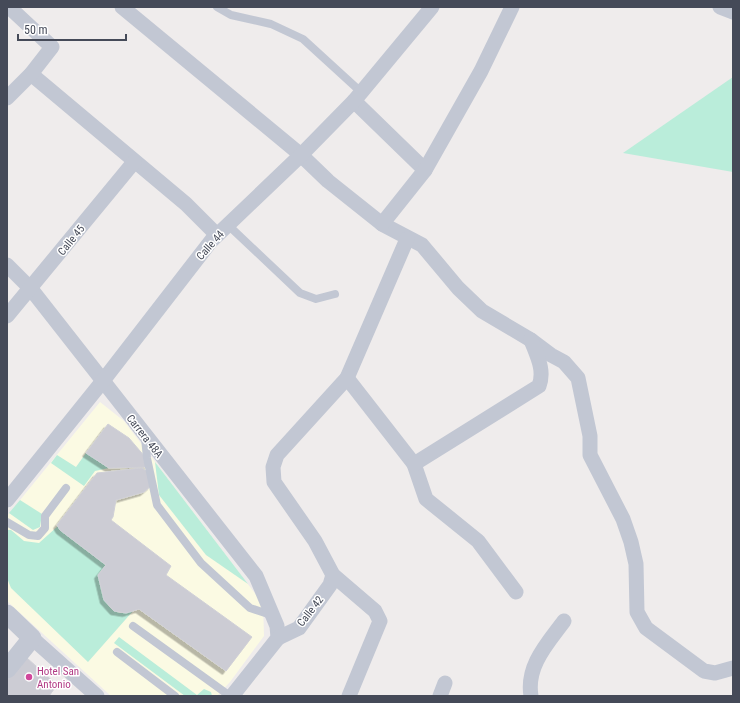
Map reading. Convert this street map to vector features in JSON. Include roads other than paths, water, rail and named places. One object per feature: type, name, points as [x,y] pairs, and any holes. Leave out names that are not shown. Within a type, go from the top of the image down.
[{"type":"street","points":[[9,7],[52,47],[31,74],[9,91]]},
{"type":"street","points":[[122,7],[301,155],[328,181],[382,224],[422,245],[458,288],[482,311],[531,340],[550,355],[564,362],[578,378],[590,436],[590,455],[622,519],[633,549],[636,564],[637,612],[640,620],[646,628],[704,671],[715,673],[733,668]]},
{"type":"street","name":"Calle 44","points":[[7,500],[12,484],[102,382],[211,241],[301,155],[358,96],[432,7]]},
{"type":"street","points":[[382,224],[425,170],[481,71],[512,7]]},
{"type":"street","points":[[720,7],[733,12]]},
{"type":"street","points":[[31,74],[134,162],[186,204],[223,230]]},
{"type":"street","points":[[358,96],[425,170]]},
{"type":"street","name":"Calle 45","points":[[7,316],[31,289],[134,162]]},
{"type":"street","points":[[349,696],[380,622],[375,611],[333,575],[315,541],[274,482],[273,468],[277,455],[347,378],[408,239]]},
{"type":"street","name":"Carrera 48A","points":[[7,265],[31,289],[102,382],[256,576],[271,615],[277,626],[278,638]]},
{"type":"street","points":[[414,464],[539,386],[542,379],[541,368],[531,340]]},
{"type":"street","points":[[347,378],[414,464],[426,499],[478,541],[516,592]]},
{"type":"street","name":"Calle 42","points":[[278,638],[299,628],[330,585],[333,575]]},
{"type":"street","points":[[7,614],[97,696]]},
{"type":"street","points":[[7,617],[12,626],[15,643],[8,669]]},
{"type":"street","points":[[531,696],[529,684],[538,657],[564,621]]},
{"type":"street","points":[[8,669],[32,638]]},
{"type":"street","points":[[231,696],[278,638]]},
{"type":"lane","points":[[217,7],[231,15],[271,24],[303,39],[358,96]]},
{"type":"lane","points":[[223,230],[300,293],[316,299],[335,294]]},
{"type":"lane","points":[[145,436],[147,458],[157,505],[201,563],[250,608],[271,615]]},
{"type":"lane","points":[[7,522],[29,535],[38,536],[45,528],[45,516],[66,488]]},
{"type":"lane","points":[[133,626],[231,696]]},
{"type":"lane","points":[[117,652],[175,696]]},
{"type":"place","name":"Hotel San Antonio","points":[[29,677]]}]
